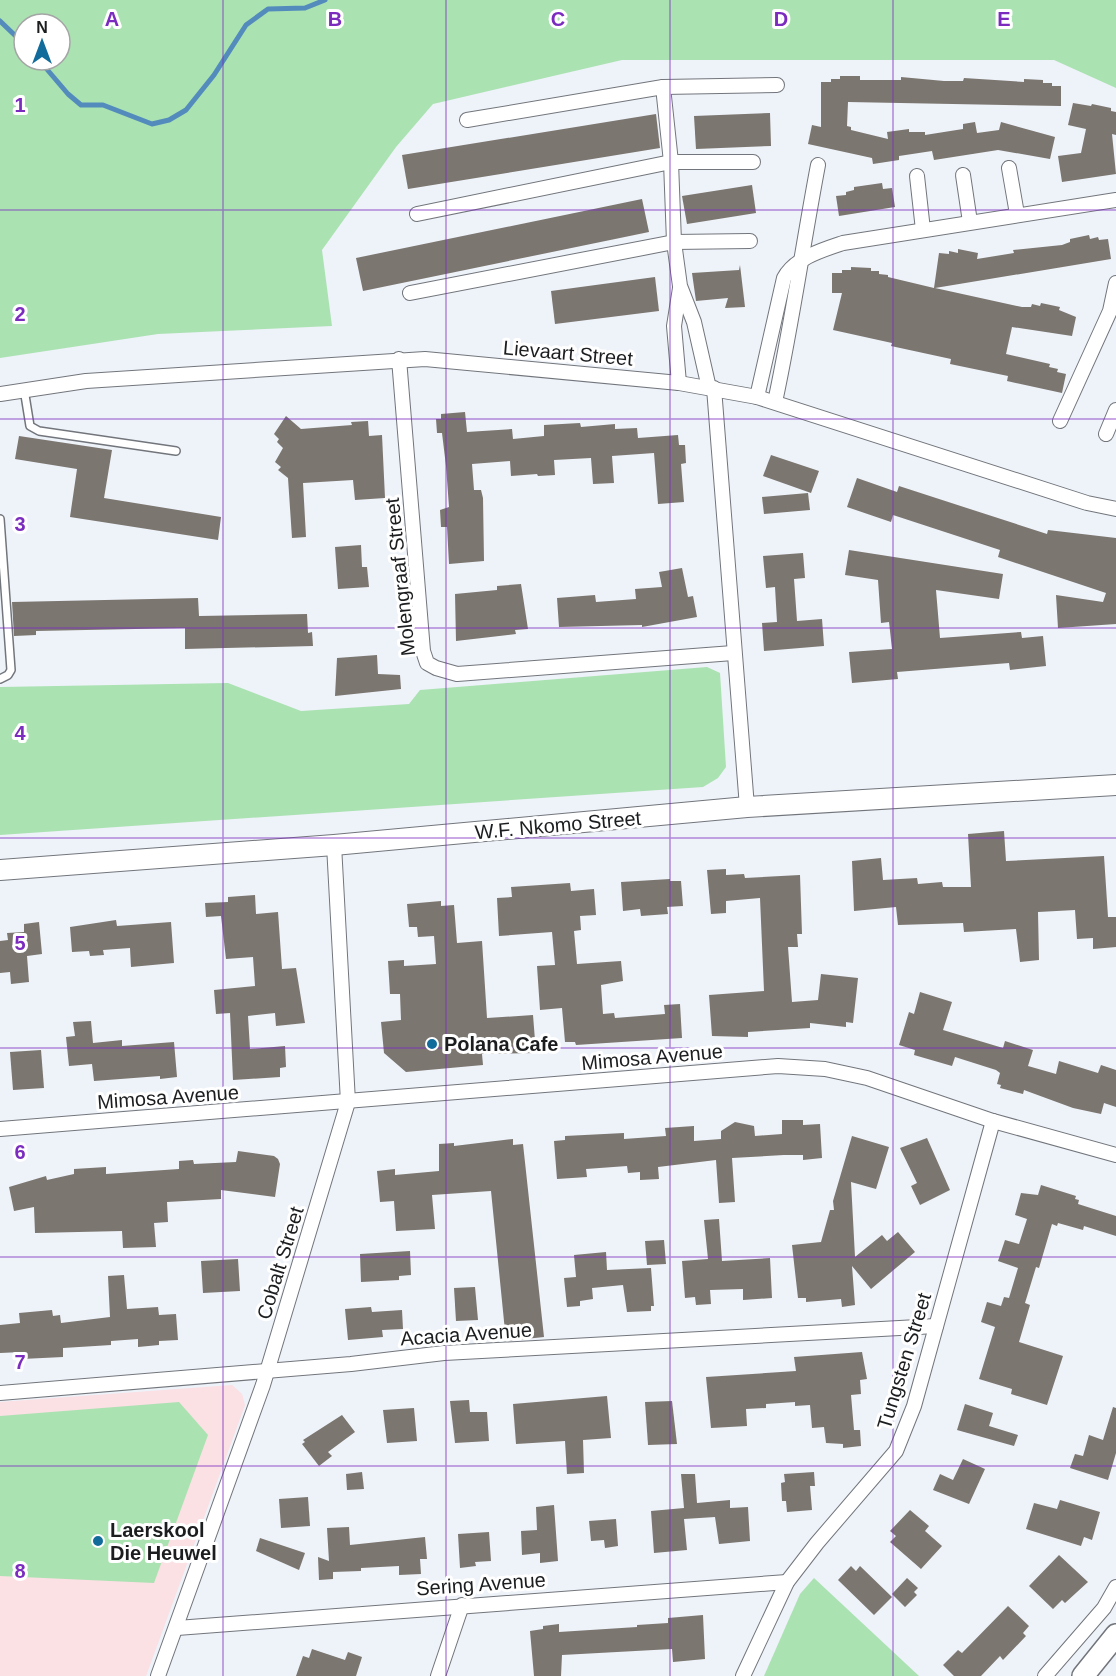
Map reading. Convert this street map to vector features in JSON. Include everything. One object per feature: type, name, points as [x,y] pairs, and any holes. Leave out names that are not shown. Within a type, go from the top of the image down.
[{"type":"main road","name":"W.F. Nkomo Street","points":[[0,870],[334,845],[747,807],[1116,785]]},
{"type":"main road","points":[[1083,1676],[1116,1635]]},
{"type":"street","points":[[467,120],[663,87],[777,85]]},
{"type":"street","points":[[663,87],[674,242],[680,286],[694,322],[711,388],[747,807]]},
{"type":"street","points":[[417,213],[670,162],[753,162]]},
{"type":"street","points":[[774,402],[794,315],[818,165]]},
{"type":"street","points":[[1009,168],[1017,214]]},
{"type":"street","points":[[963,175],[970,222]]},
{"type":"street","points":[[917,176],[923,230]]},
{"type":"street","points":[[757,397],[784,278],[794,265],[803,260],[843,243],[1116,200]]},
{"type":"street","points":[[410,293],[674,242],[750,241]]},
{"type":"street","points":[[1060,421],[1110,311],[1116,283]]},
{"type":"street","points":[[679,383],[674,326],[680,286]]},
{"type":"street","name":"Lievaart Street","points":[[0,394],[86,381],[399,359],[425,359],[679,383],[757,397],[1087,503],[1116,509]]},
{"type":"street","name":"Molengraaf Street","points":[[399,359],[423,651],[427,663],[435,668],[457,674],[733,653]]},
{"type":"street","points":[[1106,434],[1116,410]]},
{"type":"street","name":"Cobalt Street","points":[[158,1676],[268,1371],[348,1102],[334,845]]},
{"type":"street","name":"Mimosa Avenue","points":[[0,1129],[778,1066],[825,1069],[867,1078],[993,1121],[1116,1155]]},
{"type":"street","name":"Tungsten Street","points":[[743,1676],[788,1582],[817,1543],[896,1451],[914,1406],[993,1121]]},
{"type":"street","name":"Acacia Avenue","points":[[0,1393],[268,1371],[444,1353],[936,1326]]},
{"type":"street","name":"Sering Avenue","points":[[177,1628],[788,1582]]},
{"type":"street","points":[[1045,1676],[1104,1608],[1116,1587]]},
{"type":"street","points":[[438,1676],[462,1605]]},
{"type":"lane","points":[[24,389],[30,426],[39,431],[176,451]]},
{"type":"lane","points":[[0,519],[11,669],[8,675],[0,679]]},
{"type":"shaded area","name":"Laerskool Die Heuwel","points":[[232,1385],[242,1394],[245,1405],[146,1676],[0,1676],[0,1402]]},
{"type":"green space","points":[[0,0],[1116,0],[1116,88],[1054,60],[622,60],[433,104],[396,147],[322,250],[332,326],[158,334],[0,358]]},
{"type":"green space","points":[[707,667],[720,673],[726,767],[718,778],[703,787],[0,835],[0,687],[228,683],[301,711],[409,704],[420,690]]},
{"type":"green space","points":[[179,1402],[208,1435],[154,1583],[0,1576],[0,1416]]},
{"type":"green space","points":[[814,1578],[919,1676],[764,1676],[800,1594]]},
{"type":"building","points":[[840,76],[860,76],[860,80],[901,80],[901,77],[944,81],[963,81],[964,78],[1024,82],[1024,79],[1043,80],[1043,83],[1052,83],[1052,86],[1061,86],[1061,106],[848,102],[847,126],[851,127],[851,130],[888,139],[887,132],[909,129],[909,132],[925,132],[925,135],[963,129],[963,124],[975,122],[977,133],[999,130],[1001,122],[1055,137],[1050,159],[998,150],[934,160],[932,151],[899,156],[899,160],[873,164],[872,158],[808,144],[812,125],[821,127],[821,82],[831,82],[831,79],[840,79]]},
{"type":"building","points":[[1073,103],[1091,106],[1092,104],[1111,108],[1111,111],[1116,112],[1116,135],[1112,134],[1116,174],[1062,182],[1058,156],[1081,153],[1086,129],[1068,125]]},
{"type":"building","points":[[770,113],[771,146],[696,149],[694,116]]},
{"type":"building","points":[[656,114],[660,148],[408,189],[402,155]]},
{"type":"building","points":[[882,183],[883,189],[892,188],[895,207],[839,216],[836,196],[846,195],[846,192],[854,190],[854,187]]},
{"type":"building","points":[[752,185],[756,213],[687,224],[682,196]]},
{"type":"building","points":[[642,199],[649,232],[363,291],[356,258]]},
{"type":"building","points":[[1089,235],[1090,239],[1098,237],[1099,240],[1108,239],[1111,259],[935,288],[1022,307],[1031,307],[1032,304],[1040,306],[1041,303],[1060,307],[1059,310],[1076,317],[1072,336],[1012,327],[1006,354],[1050,364],[1049,367],[1058,369],[1057,372],[1066,374],[1062,393],[1007,381],[1008,376],[950,364],[951,359],[833,330],[842,293],[832,293],[832,273],[842,273],[842,270],[851,270],[851,267],[871,268],[871,271],[879,271],[879,274],[888,275],[888,277],[934,288],[939,253],[949,254],[949,251],[958,253],[958,249],[978,253],[977,259],[1014,253],[1013,250],[1062,245],[1070,242],[1070,239]]},
{"type":"building","points":[[740,265],[745,307],[725,308],[728,298],[696,301],[692,273],[739,270]]},
{"type":"building","points":[[655,277],[659,311],[555,324],[551,291]]},
{"type":"building","points":[[465,412],[467,432],[512,429],[513,439],[544,436],[544,425],[580,423],[581,427],[615,424],[615,429],[637,428],[638,438],[678,435],[679,445],[685,445],[686,463],[681,464],[684,502],[658,504],[654,453],[612,456],[614,483],[593,484],[591,458],[554,460],[555,475],[538,476],[537,474],[511,476],[510,461],[472,464],[474,490],[481,490],[483,498],[484,561],[449,564],[447,527],[441,527],[440,510],[449,507],[446,466],[442,433],[437,433],[436,419],[441,419],[441,414]]},
{"type":"building","points":[[286,416],[301,429],[352,425],[351,422],[368,421],[369,436],[382,435],[385,498],[355,500],[353,480],[303,483],[306,537],[292,538],[288,478],[278,470],[281,467],[275,462],[283,448],[277,442],[279,439],[274,434]]},
{"type":"building","points":[[19,436],[112,450],[104,498],[221,517],[218,540],[70,517],[77,469],[15,459]]},
{"type":"building","points":[[771,455],[819,471],[811,493],[763,476]]},
{"type":"building","points":[[857,478],[897,492],[899,486],[1047,534],[1048,530],[1116,538],[1116,624],[1058,628],[1056,595],[1103,602],[1106,593],[998,557],[1000,550],[893,515],[891,522],[847,507]]},
{"type":"building","points":[[808,493],[810,510],[764,514],[762,497]]},
{"type":"building","points":[[361,545],[362,567],[367,567],[369,587],[338,589],[335,547]]},
{"type":"building","points":[[849,550],[1003,574],[999,599],[936,590],[940,638],[1021,632],[1022,638],[1043,636],[1046,666],[1010,670],[1009,663],[897,672],[898,679],[852,683],[849,652],[892,649],[889,622],[881,623],[878,580],[845,575]]},
{"type":"building","points":[[803,553],[805,578],[794,579],[797,621],[822,619],[824,646],[764,651],[762,623],[777,622],[775,587],[766,588],[763,556]]},
{"type":"building","points":[[682,568],[688,597],[693,596],[697,617],[642,627],[642,625],[559,627],[557,598],[595,595],[596,602],[636,599],[635,589],[662,587],[659,572]]},
{"type":"building","points":[[521,584],[528,629],[515,630],[516,634],[456,641],[455,594],[497,590],[497,586]]},
{"type":"building","points":[[198,598],[199,616],[307,614],[308,633],[312,632],[313,646],[185,649],[185,628],[36,631],[36,635],[14,636],[12,602]]},
{"type":"building","points":[[377,655],[378,674],[400,675],[401,689],[335,696],[337,658]]},
{"type":"building","points":[[1004,831],[1006,861],[1104,856],[1108,917],[1116,917],[1116,947],[1093,949],[1093,938],[1077,939],[1075,910],[1038,912],[1039,960],[1020,962],[1016,929],[964,932],[963,923],[898,925],[896,907],[854,911],[852,861],[881,858],[883,880],[917,878],[918,884],[942,882],[943,887],[971,887],[968,834]]},
{"type":"building","points":[[726,869],[726,875],[744,874],[745,878],[800,875],[802,934],[797,934],[798,947],[788,947],[792,1002],[818,1000],[821,974],[858,978],[853,1023],[846,1022],[846,1027],[810,1023],[810,1028],[748,1032],[748,1037],[712,1036],[709,995],[764,991],[760,898],[726,901],[726,913],[711,914],[707,870]]},
{"type":"building","points":[[670,879],[670,881],[681,881],[683,906],[667,907],[668,914],[641,916],[640,909],[623,911],[621,882]]},
{"type":"building","points":[[570,883],[571,891],[594,889],[596,915],[580,916],[581,930],[574,931],[577,964],[621,961],[623,981],[601,985],[603,1014],[614,1013],[615,1018],[665,1014],[664,1005],[680,1004],[682,1038],[576,1045],[575,1042],[565,1042],[562,1008],[540,1010],[537,966],[555,965],[552,932],[499,936],[497,898],[512,897],[511,887]]},
{"type":"building","points":[[255,895],[256,914],[278,912],[282,969],[296,968],[305,1023],[276,1026],[275,1013],[248,1016],[250,1049],[285,1046],[286,1067],[280,1068],[280,1077],[233,1080],[230,1013],[216,1014],[214,990],[255,986],[253,957],[226,959],[221,916],[206,917],[205,903],[228,902],[228,897]]},
{"type":"building","points":[[441,901],[441,906],[454,905],[457,943],[482,941],[487,1018],[533,1015],[536,1053],[482,1054],[483,1065],[406,1072],[384,1053],[381,1022],[401,1020],[400,994],[390,994],[388,961],[404,960],[404,966],[436,964],[434,936],[418,937],[417,927],[409,927],[407,904]]},
{"type":"building","points":[[116,920],[117,926],[171,922],[174,963],[131,967],[130,948],[103,950],[104,955],[90,956],[89,951],[72,952],[70,927]]},
{"type":"building","points":[[39,922],[42,954],[27,956],[29,982],[11,984],[10,972],[0,973],[0,941],[8,940],[7,933],[24,932],[24,924]]},
{"type":"building","points":[[920,992],[952,1002],[943,1030],[1003,1048],[1005,1041],[1033,1050],[1028,1066],[1056,1074],[1059,1061],[1098,1073],[1101,1065],[1116,1070],[1116,1107],[1104,1103],[1101,1114],[1073,1108],[1024,1090],[1023,1094],[1000,1088],[1001,1085],[997,1084],[1000,1073],[996,1070],[955,1057],[952,1066],[914,1055],[915,1050],[899,1045],[909,1012],[914,1014]]},
{"type":"building","points":[[91,1021],[93,1043],[122,1040],[122,1046],[174,1042],[177,1077],[160,1079],[160,1076],[94,1081],[92,1064],[69,1066],[66,1037],[75,1036],[73,1022]]},
{"type":"building","points":[[41,1050],[44,1088],[13,1090],[10,1052]]},
{"type":"building","points":[[782,1120],[803,1120],[803,1125],[820,1124],[822,1158],[803,1160],[803,1155],[784,1155],[732,1158],[735,1202],[719,1203],[716,1160],[658,1167],[659,1179],[640,1180],[640,1172],[628,1173],[627,1166],[586,1169],[587,1177],[557,1179],[554,1141],[565,1140],[565,1136],[624,1133],[624,1139],[666,1136],[665,1128],[694,1126],[694,1141],[721,1139],[721,1131],[735,1122],[754,1126],[755,1136],[782,1134]]},
{"type":"building","points":[[852,1136],[889,1147],[876,1189],[851,1182],[855,1257],[882,1235],[887,1241],[898,1232],[915,1252],[871,1289],[852,1266],[855,1305],[842,1307],[841,1299],[806,1302],[806,1298],[798,1298],[792,1245],[821,1242],[830,1210],[834,1210],[833,1201]]},
{"type":"building","points":[[927,1138],[950,1190],[920,1205],[911,1186],[917,1183],[900,1148]]},
{"type":"building","points":[[513,1139],[513,1145],[523,1144],[544,1337],[506,1341],[491,1191],[432,1195],[435,1229],[396,1231],[394,1201],[380,1202],[377,1171],[395,1169],[395,1175],[439,1171],[439,1144],[454,1143],[454,1146]]},
{"type":"building","points":[[238,1151],[274,1156],[278,1159],[280,1164],[275,1197],[221,1190],[221,1199],[167,1202],[168,1222],[154,1223],[156,1247],[123,1248],[122,1231],[35,1233],[34,1207],[14,1211],[9,1187],[46,1176],[47,1180],[74,1174],[74,1169],[106,1167],[106,1174],[179,1169],[179,1161],[193,1160],[194,1164],[236,1162]]},
{"type":"building","points":[[1041,1185],[1076,1196],[1075,1199],[1079,1200],[1078,1204],[1116,1216],[1116,1236],[1084,1226],[1083,1230],[1058,1223],[1057,1226],[1052,1224],[1039,1268],[1036,1267],[1025,1303],[1030,1305],[1019,1342],[1063,1356],[1047,1405],[1011,1394],[1012,1389],[979,1379],[995,1327],[981,1322],[987,1302],[1001,1306],[1004,1297],[1009,1298],[1018,1268],[998,1261],[1005,1240],[1019,1244],[1027,1219],[1015,1215],[1021,1193],[1038,1195]]},
{"type":"building","points":[[719,1219],[722,1261],[770,1258],[772,1298],[743,1300],[743,1289],[710,1290],[711,1304],[696,1305],[695,1297],[685,1298],[682,1261],[708,1259],[704,1220]]},
{"type":"building","points":[[664,1240],[666,1264],[647,1265],[645,1241]]},
{"type":"building","points":[[410,1251],[411,1275],[399,1276],[399,1280],[361,1282],[360,1254]]},
{"type":"building","points":[[606,1252],[607,1270],[651,1268],[654,1306],[651,1306],[651,1311],[627,1312],[623,1285],[592,1288],[593,1299],[580,1301],[580,1306],[567,1307],[564,1278],[576,1277],[574,1255]]},
{"type":"building","points":[[238,1259],[240,1291],[203,1293],[201,1261]]},
{"type":"building","points":[[124,1275],[127,1309],[158,1307],[159,1315],[176,1314],[178,1340],[159,1341],[159,1345],[138,1347],[138,1339],[111,1341],[111,1345],[63,1348],[63,1357],[22,1359],[22,1352],[0,1353],[0,1325],[20,1323],[19,1313],[52,1310],[53,1316],[60,1315],[61,1323],[110,1317],[108,1276]]},
{"type":"building","points":[[475,1287],[478,1320],[456,1321],[454,1288]]},
{"type":"building","points":[[371,1307],[372,1312],[402,1310],[403,1329],[382,1330],[383,1337],[348,1340],[345,1309]]},
{"type":"building","points":[[862,1352],[867,1379],[860,1380],[861,1394],[851,1395],[854,1430],[860,1430],[861,1446],[843,1448],[843,1444],[826,1443],[824,1427],[812,1428],[810,1405],[795,1406],[795,1402],[766,1404],[766,1408],[746,1409],[747,1426],[711,1428],[706,1377],[796,1371],[794,1357]]},
{"type":"building","points":[[607,1396],[611,1438],[583,1440],[584,1473],[567,1474],[565,1441],[516,1444],[513,1404]]},
{"type":"building","points":[[469,1400],[470,1412],[487,1412],[489,1441],[455,1443],[450,1401]]},
{"type":"building","points":[[672,1401],[677,1444],[648,1445],[645,1402]]},
{"type":"building","points":[[965,1404],[993,1413],[989,1426],[1018,1435],[1014,1446],[957,1430]]},
{"type":"building","points":[[1113,1407],[1116,1408],[1116,1453],[1108,1480],[1070,1468],[1075,1454],[1083,1456],[1089,1435],[1103,1440]]},
{"type":"building","points":[[414,1408],[417,1441],[387,1443],[383,1410]]},
{"type":"building","points":[[342,1415],[355,1432],[328,1452],[332,1456],[319,1466],[302,1444],[305,1442],[303,1440]]},
{"type":"building","points":[[963,1459],[985,1469],[969,1504],[933,1490],[940,1474],[953,1480]]},
{"type":"building","points":[[362,1472],[364,1489],[347,1490],[346,1474]]},
{"type":"building","points":[[814,1472],[815,1486],[810,1486],[812,1510],[787,1512],[786,1501],[782,1501],[781,1483],[785,1482],[784,1474]]},
{"type":"building","points":[[681,1474],[695,1474],[697,1503],[730,1500],[730,1508],[748,1507],[750,1541],[719,1544],[715,1517],[684,1519],[687,1550],[654,1553],[651,1511],[684,1508]]},
{"type":"building","points":[[308,1497],[310,1526],[281,1528],[279,1499]]},
{"type":"building","points":[[1060,1500],[1100,1512],[1092,1540],[1084,1537],[1081,1546],[1026,1529],[1034,1503],[1057,1509]]},
{"type":"building","points":[[554,1505],[558,1561],[540,1563],[540,1553],[522,1555],[521,1531],[537,1530],[536,1507]]},
{"type":"building","points":[[910,1510],[929,1526],[925,1531],[942,1546],[921,1569],[890,1542],[896,1536],[890,1531]]},
{"type":"building","points":[[616,1519],[618,1546],[605,1548],[604,1540],[591,1541],[589,1521]]},
{"type":"building","points":[[349,1527],[350,1545],[425,1537],[427,1559],[420,1559],[421,1574],[399,1575],[399,1566],[361,1568],[361,1571],[333,1572],[333,1579],[319,1580],[318,1557],[329,1561],[327,1528]]},
{"type":"building","points":[[489,1532],[491,1561],[475,1562],[476,1566],[460,1568],[458,1534]]},
{"type":"building","points":[[260,1538],[305,1553],[299,1570],[256,1551]]},
{"type":"building","points":[[1059,1555],[1088,1582],[1065,1603],[1062,1600],[1053,1609],[1029,1586]]},
{"type":"building","points":[[851,1566],[856,1571],[860,1566],[892,1597],[874,1615],[838,1580]]},
{"type":"building","points":[[907,1578],[918,1588],[914,1592],[917,1595],[905,1607],[892,1594]]},
{"type":"building","points":[[1008,1606],[1029,1626],[1023,1633],[1026,1636],[1003,1660],[1000,1656],[981,1676],[954,1676],[943,1665],[958,1650],[962,1653]]},
{"type":"building","points":[[703,1615],[705,1659],[673,1662],[672,1649],[562,1655],[561,1676],[534,1676],[530,1631],[543,1629],[543,1626],[559,1624],[559,1632],[637,1627],[637,1625],[668,1623],[668,1618]]},
{"type":"building","points":[[312,1649],[345,1660],[348,1652],[362,1657],[356,1676],[296,1676],[303,1656],[309,1658]]},
{"type":"waterway","points":[[49,72],[81,105],[103,105],[152,124],[169,120],[186,110],[214,75],[246,25],[268,9],[305,8],[325,0]]},
{"type":"waterway","points":[[0,21],[12,32]]},
{"type":"place","name":"Polana Cafe","points":[[432,1044]]},
{"type":"place","name":"Laerskool Die Heuwel","points":[[98,1541]]}]
